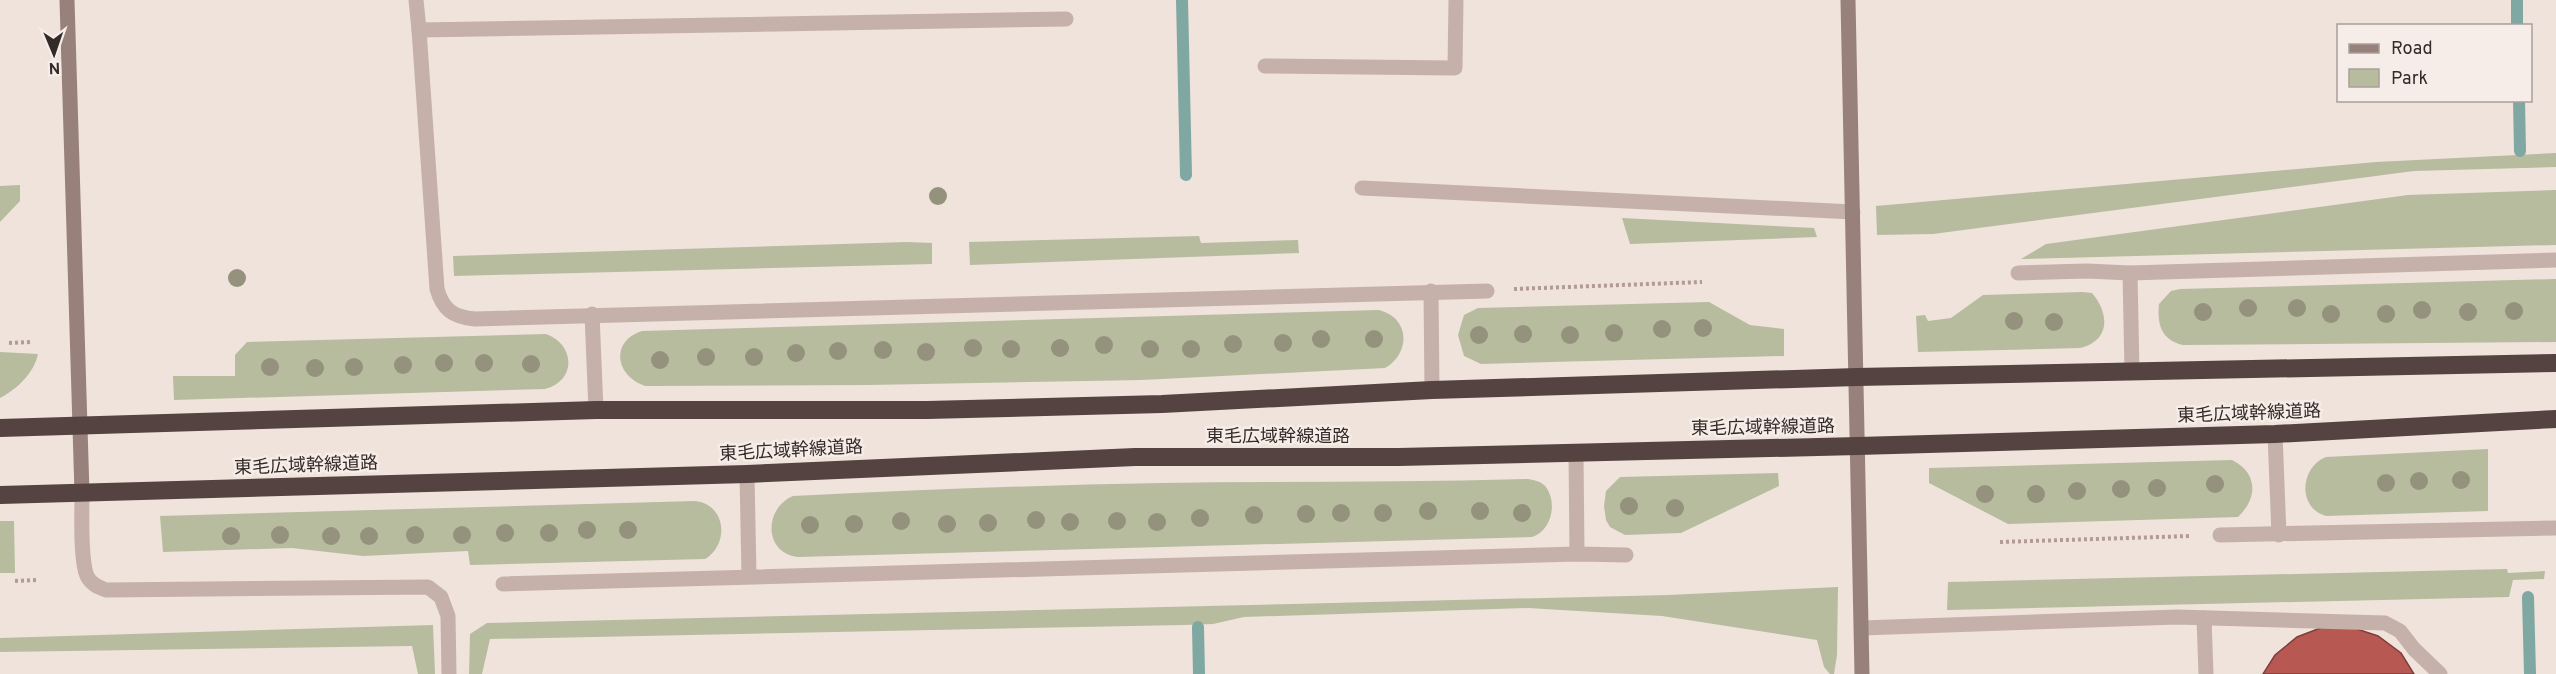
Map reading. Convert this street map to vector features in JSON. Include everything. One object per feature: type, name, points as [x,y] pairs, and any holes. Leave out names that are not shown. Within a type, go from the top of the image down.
[{"type":"highway","name":"東毛広域幹線道路","points":[[0,428],[596,411],[927,410],[1162,404],[1432,390],[1857,377],[2556,363]]},
{"type":"highway","name":"東毛広域幹線道路","points":[[0,495],[747,474],[1135,457],[1399,457],[2275,434],[2556,419]]},
{"type":"street","points":[[68,0],[82,494],[87,575],[94,585],[106,590],[428,587],[441,597],[448,616],[449,674]]},
{"type":"street","points":[[416,0],[437,289],[441,302],[449,312],[459,318],[1487,291]]},
{"type":"street","points":[[1265,66],[1455,68],[1456,0]]},
{"type":"street","points":[[1848,0],[1862,674]]},
{"type":"street","points":[[419,30],[1066,19]]},
{"type":"street","points":[[1362,188],[1853,212]]},
{"type":"street","points":[[2018,273],[2087,271],[2130,273],[2556,260]]},
{"type":"street","points":[[2130,273],[2132,372]]},
{"type":"street","points":[[1431,291],[1432,390]]},
{"type":"street","points":[[592,314],[596,411]]},
{"type":"street","points":[[2275,434],[2279,535]]},
{"type":"street","points":[[1576,453],[1577,554]]},
{"type":"street","points":[[747,474],[749,576]]},
{"type":"street","points":[[2220,535],[2556,528]]},
{"type":"street","points":[[503,584],[1577,554],[1626,555]]},
{"type":"street","points":[[1862,628],[2177,617],[2385,623],[2400,631],[2414,650],[2440,674]]},
{"type":"street","points":[[2204,618],[2206,674]]},
{"type":"path","points":[[1487,291],[1702,282]]},
{"type":"path","points":[[9,343],[30,342]]},
{"type":"path","points":[[2000,542],[2220,535]]},
{"type":"path","points":[[15,581],[36,580]]},
{"type":"green space","points":[[2556,153],[2556,167],[2414,171],[1933,234],[1877,235],[1876,206],[2376,162]]},
{"type":"green space","points":[[20,185],[20,201],[0,222],[0,186]]},
{"type":"green space","points":[[2556,190],[2556,245],[2021,259],[2046,244],[2408,195]]},
{"type":"green space","points":[[1622,218],[1814,228],[1817,237],[1630,244]]},
{"type":"green space","points":[[1199,236],[1201,243],[1298,240],[1299,253],[970,265],[969,242]]},
{"type":"green space","points":[[932,243],[932,264],[454,276],[453,256]]},
{"type":"green space","points":[[2556,279],[2556,342],[2183,345],[2165,335],[2159,318],[2159,304],[2171,291],[2180,289]]},
{"type":"green space","points":[[2092,293],[2098,301],[2102,309],[2104,326],[2097,339],[2080,348],[1918,352],[1916,316],[1925,315],[1928,321],[1951,318],[1983,295]]},
{"type":"green space","points":[[1709,302],[1750,325],[1784,329],[1784,356],[1481,364],[1464,356],[1458,335],[1464,315],[1478,308]]},
{"type":"green space","points":[[1379,310],[1397,320],[1403,336],[1403,345],[1399,354],[1385,368],[1142,380],[645,386],[627,375],[620,358],[625,342],[642,331]]},
{"type":"green space","points":[[546,334],[563,346],[568,362],[563,378],[555,385],[545,389],[174,400],[173,376],[235,376],[235,355],[247,342]]},
{"type":"green space","points":[[0,352],[38,354],[33,368],[24,380],[0,398]]},
{"type":"green space","points":[[2488,449],[2488,511],[2326,516],[2317,512],[2310,505],[2306,496],[2305,487],[2311,469],[2326,457]]},
{"type":"green space","points":[[2232,460],[2247,472],[2252,486],[2249,502],[2238,517],[2008,524],[1929,483],[1929,468]]},
{"type":"green space","points":[[1778,473],[1779,486],[1681,533],[1625,535],[1610,527],[1606,520],[1604,506],[1606,491],[1620,477]]},
{"type":"green space","points":[[1528,479],[1544,485],[1552,501],[1548,523],[1539,534],[1532,537],[798,557],[787,554],[778,547],[773,539],[772,529],[777,510],[783,502],[793,496],[1115,484]]},
{"type":"green space","points":[[695,501],[713,509],[721,526],[718,544],[705,559],[470,565],[468,551],[363,556],[292,548],[163,552],[160,516]]},
{"type":"green space","points":[[0,521],[14,521],[15,573],[0,573]]},
{"type":"green space","points":[[2507,569],[2508,573],[2545,571],[2544,579],[2513,580],[2509,597],[1947,610],[1948,582]]},
{"type":"green space","points":[[1838,587],[1837,655],[1834,674],[1830,674],[1824,667],[1817,640],[1662,616],[1528,608],[1244,617],[1213,624],[1183,625],[490,639],[482,674],[469,674],[470,634],[487,623],[1668,595]]},
{"type":"green space","points":[[433,625],[435,674],[418,674],[412,646],[0,652],[0,638]]},
{"type":"building","points":[[2323,627],[2351,627],[2378,636],[2401,653],[2414,674],[2263,674],[2275,655],[2297,637]]},
{"type":"waterway","points":[[1182,0],[1186,175]]},
{"type":"waterway","points":[[2517,0],[2517,24]]},
{"type":"waterway","points":[[2519,102],[2520,151]]},
{"type":"waterway","points":[[2528,597],[2530,674]]},
{"type":"waterway","points":[[1198,627],[1199,674]]}]
